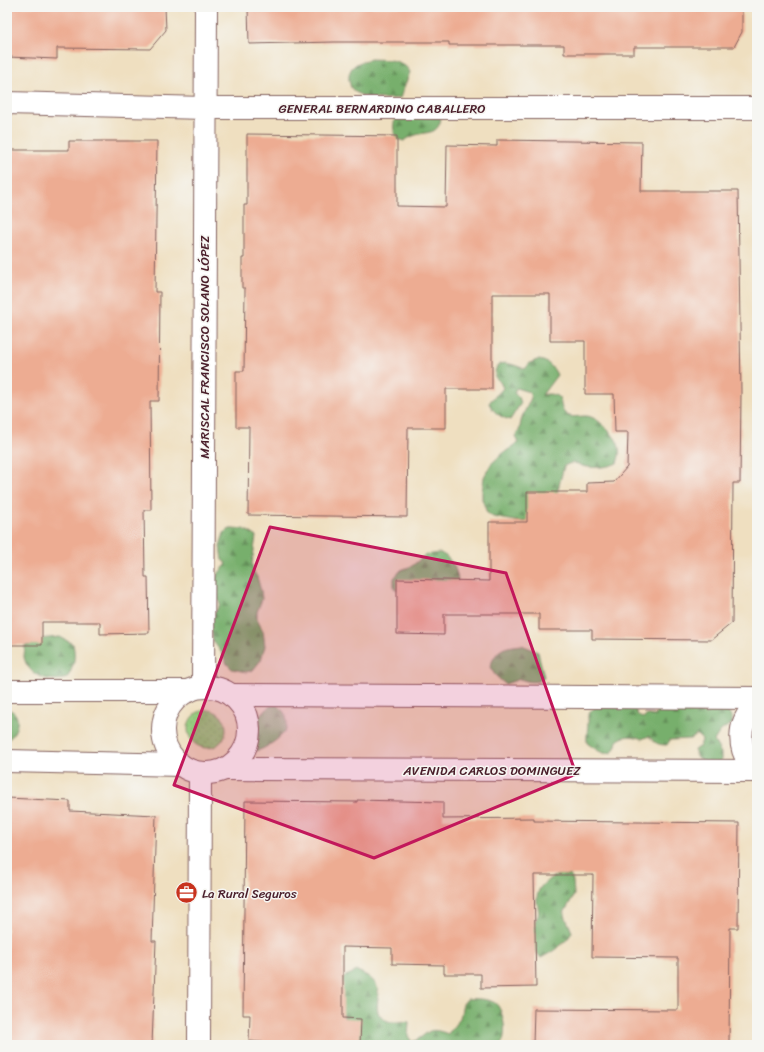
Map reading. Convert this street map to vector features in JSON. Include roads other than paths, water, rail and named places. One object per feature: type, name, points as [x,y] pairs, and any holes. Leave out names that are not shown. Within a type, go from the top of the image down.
[{"type":"main road","name":"MARISCAL FRANCISCO SOLANO LÓPEZ","points":[[196,689],[206,7]]},
{"type":"main road","name":"GENERAL BERNARDINO CABALLERO","points":[[7,103],[205,108],[757,108]]},
{"type":"main road","points":[[7,691],[196,689],[208,687],[221,689],[241,703],[247,715],[250,727],[249,739],[245,751],[237,761],[226,769],[210,774],[191,769],[7,761]]},
{"type":"main road","points":[[191,769],[172,756],[165,744],[163,731],[165,718],[170,705],[180,696],[196,689]]},
{"type":"main road","points":[[231,695],[757,698]]},
{"type":"main road","points":[[757,704],[744,721],[740,741],[744,755],[757,771]]},
{"type":"main road","points":[[191,769],[199,1045]]},
{"type":"main road","name":"AVENIDA CARLOS DOMINGUEZ","points":[[226,769],[757,771]]},
{"type":"place","name":"La Rural Seguros","points":[[186,893]]}]
